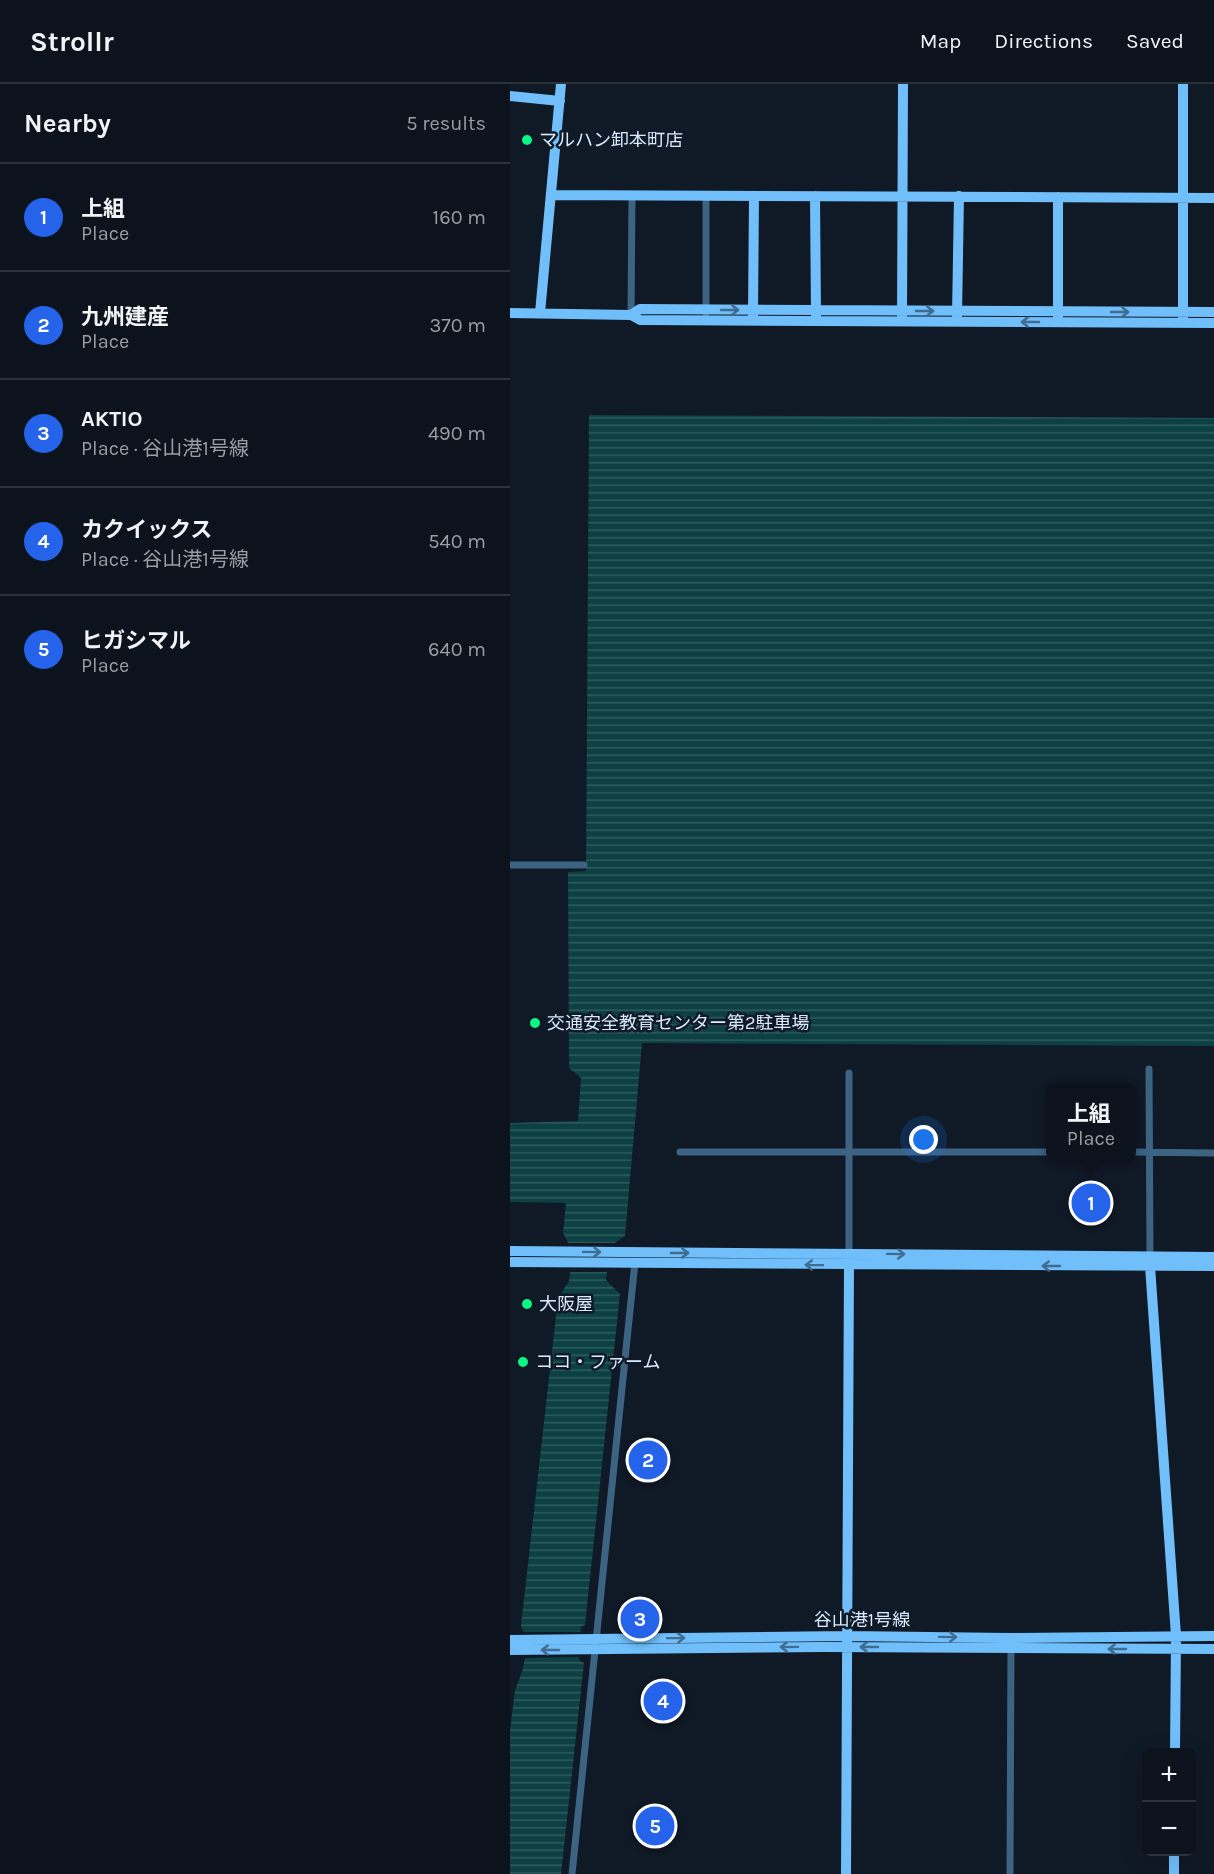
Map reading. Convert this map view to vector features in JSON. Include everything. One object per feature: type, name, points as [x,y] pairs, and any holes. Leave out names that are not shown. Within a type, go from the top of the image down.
[{"type":"street","points":[[540,314],[561,84]]},
{"type":"street","points":[[902,316],[903,84]]},
{"type":"street","points":[[1183,84],[1183,317]]},
{"type":"street","points":[[510,96],[560,101]]},
{"type":"street","points":[[551,195],[1214,198]]},
{"type":"street","points":[[631,315],[632,195]]},
{"type":"street","points":[[706,196],[706,315]]},
{"type":"street","points":[[753,315],[754,196]]},
{"type":"street","points":[[815,196],[816,315]]},
{"type":"street","points":[[957,316],[959,196]]},
{"type":"street","points":[[1058,197],[1058,316]]},
{"type":"street","points":[[1183,317],[1214,312]]},
{"type":"street","points":[[510,313],[631,315],[640,320],[706,315],[816,315],[1183,317],[1214,322]]},
{"type":"street","points":[[510,865],[584,865]]},
{"type":"street","points":[[1149,1069],[1150,1262],[1176,1636],[1175,1748]]},
{"type":"street","points":[[846,1874],[849,1073]]},
{"type":"street","points":[[680,1152],[1046,1152]]},
{"type":"street","points":[[1136,1152],[1214,1152]]},
{"type":"street","points":[[510,1251],[561,1257],[1150,1262],[1214,1266]]},
{"type":"street","points":[[511,1263],[561,1257]]},
{"type":"street","points":[[621,1257],[635,1262],[849,1259]]},
{"type":"street","points":[[1150,1262],[1214,1257]]},
{"type":"street","points":[[572,1874],[635,1262]]},
{"type":"street","name":"谷山港1号線","points":[[1011,1643],[1214,1636]]},
{"type":"street","name":"谷山港1号線","points":[[515,1645],[847,1642],[1011,1643],[1214,1649]]},
{"type":"street","points":[[1010,1874],[1011,1643]]},
{"type":"street","points":[[1174,1856],[1174,1874]]},
{"type":"shaded area","points":[[589,415],[1214,418],[1214,1046],[642,1043],[625,1236],[610,1246],[606,1280],[620,1294],[585,1625],[581,1627],[579,1660],[584,1663],[561,1874],[510,1874],[510,1731],[515,1690],[522,1672],[528,1644],[521,1626],[558,1298],[569,1281],[573,1252],[563,1233],[566,1203],[510,1202],[510,1123],[578,1121],[581,1078],[569,1068],[568,872],[586,871]]},
{"type":"pier","points":[[565,1243],[620,1243],[613,1248],[610,1272],[567,1272],[570,1252]]},
{"type":"pier","points":[[523,1632],[583,1632],[580,1657],[522,1658],[525,1644]]},
{"type":"place","name":"マルハン卸本町店","points":[[527,140]]},
{"type":"place","name":"交通安全教育センター第2駐車場","points":[[535,1023]]},
{"type":"place","name":"上組","points":[[1091,1203]]},
{"type":"place","name":"大阪屋","points":[[527,1304]]},
{"type":"place","name":"ココ・ファーム","points":[[523,1362]]},
{"type":"place","name":"九州建産","points":[[648,1460]]},
{"type":"place","name":"AKTIO","points":[[640,1619]]},
{"type":"place","name":"カクイックス","points":[[663,1701]]},
{"type":"place","name":"ヒガシマル","points":[[655,1826]]}]
